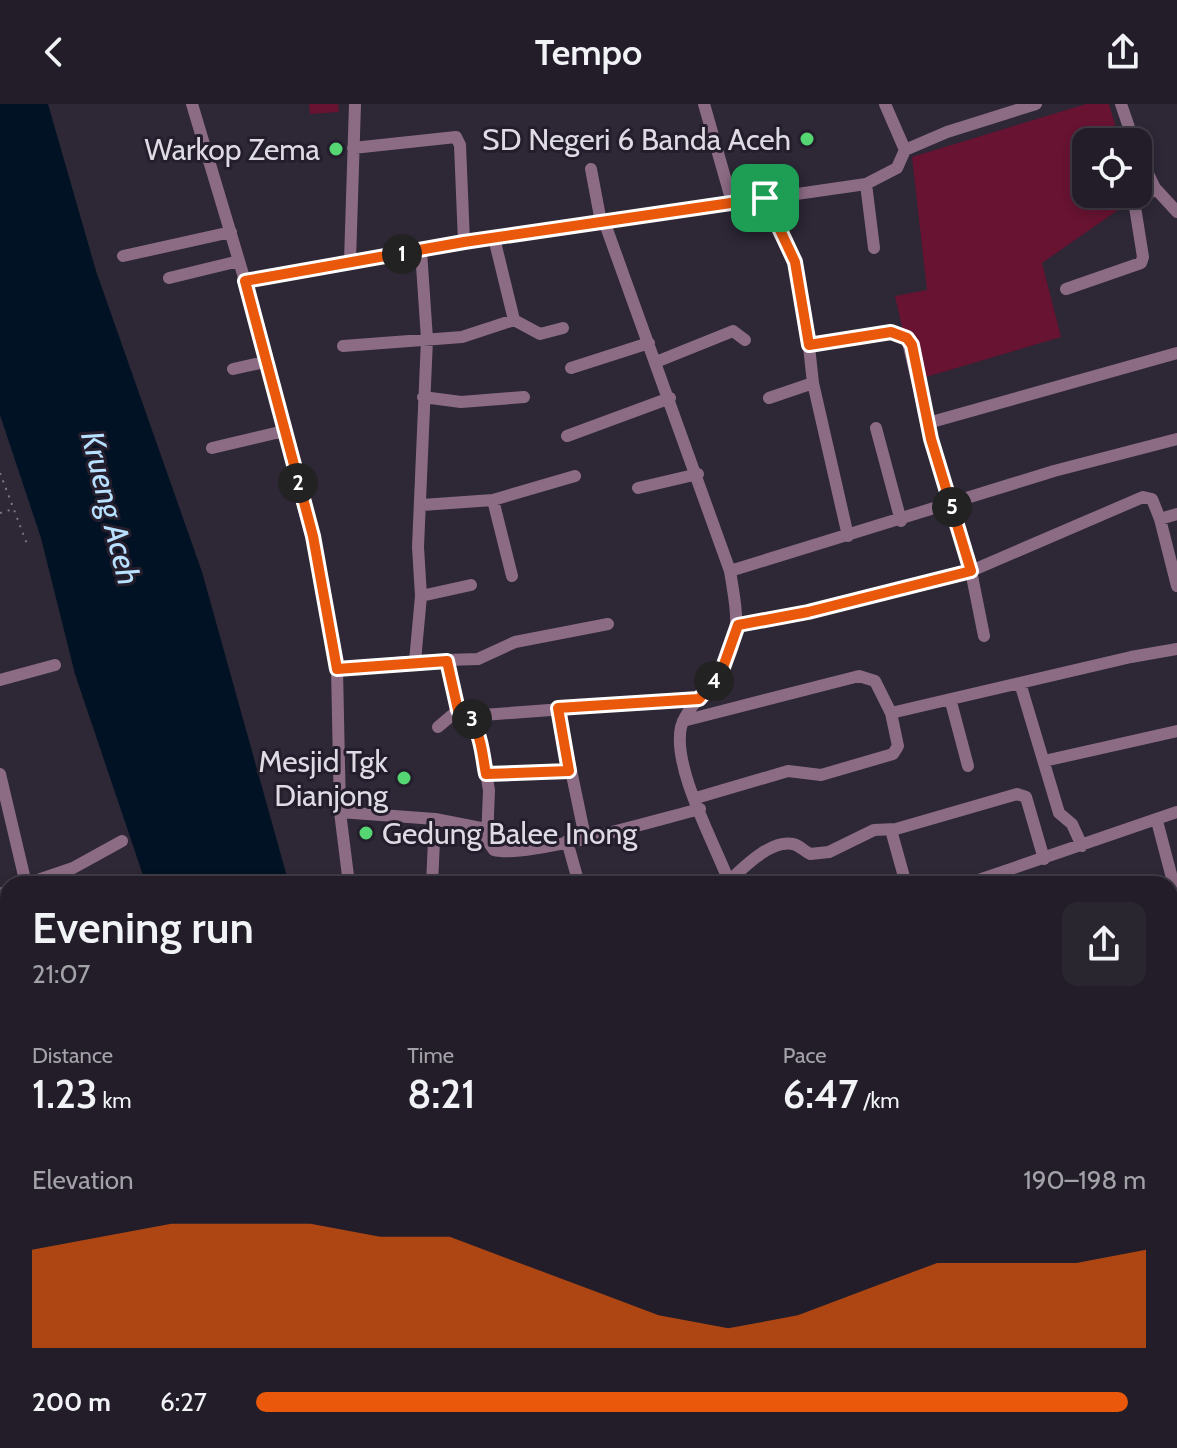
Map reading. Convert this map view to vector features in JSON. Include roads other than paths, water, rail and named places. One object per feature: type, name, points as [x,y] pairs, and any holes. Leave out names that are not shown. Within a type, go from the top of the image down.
[{"type":"street","points":[[192,104],[245,281],[313,536],[337,669],[340,812],[348,876]]},
{"type":"street","points":[[350,261],[355,104]]},
{"type":"street","points":[[704,104],[732,202]]},
{"type":"street","points":[[885,104],[905,150]]},
{"type":"street","points":[[245,281],[464,242],[866,184],[897,168],[905,150],[947,132],[1036,104]]},
{"type":"street","points":[[1121,104],[1129,128]]},
{"type":"street","points":[[353,148],[456,137],[460,145],[464,242]]},
{"type":"street","points":[[591,169],[602,222],[698,474],[730,571],[738,625],[721,673],[683,721],[680,751],[727,876]]},
{"type":"street","points":[[1152,182],[1177,212]]},
{"type":"street","points":[[866,184],[874,248]]},
{"type":"street","points":[[1066,289],[1141,263],[1143,257],[1135,207],[1155,188]]},
{"type":"street","points":[[765,198],[795,262],[813,383],[848,536]]},
{"type":"street","points":[[123,256],[231,232]]},
{"type":"street","points":[[494,238],[514,320]]},
{"type":"street","points":[[415,661],[421,596],[418,547],[427,339],[421,251]]},
{"type":"street","points":[[169,278],[239,261]]},
{"type":"street","points":[[343,346],[462,337],[514,320],[540,334],[563,328]]},
{"type":"street","points":[[656,362],[733,331],[745,340]]},
{"type":"street","points":[[809,345],[891,332],[907,338],[971,571],[984,636]]},
{"type":"street","points":[[571,368],[649,343]]},
{"type":"street","points":[[928,423],[1177,353]]},
{"type":"street","points":[[233,369],[265,362]]},
{"type":"street","points":[[769,398],[813,383]]},
{"type":"street","points":[[423,397],[461,402],[524,397]]},
{"type":"street","points":[[567,436],[670,398]]},
{"type":"street","points":[[876,428],[901,521]]},
{"type":"street","points":[[212,448],[284,431]]},
{"type":"street","points":[[730,571],[901,521],[1054,471],[1177,439]]},
{"type":"street","points":[[638,488],[698,474]]},
{"type":"street","points":[[422,505],[493,500],[575,476]]},
{"type":"street","points":[[738,625],[808,612],[971,571],[1143,497],[1152,499],[1160,519],[1177,586]]},
{"type":"street","points":[[493,500],[512,576]]},
{"type":"street","points":[[1160,519],[1177,514]]},
{"type":"street","points":[[421,596],[471,585]]},
{"type":"street","points":[[337,669],[415,661],[478,659],[515,642],[608,624]]},
{"type":"street","points":[[891,713],[1177,649]]},
{"type":"street","points":[[447,661],[464,713],[478,729],[490,803],[486,829],[489,845],[500,852],[585,837],[698,803],[788,771],[821,775],[893,754],[898,746],[891,713],[875,681],[859,676],[683,721]]},
{"type":"street","points":[[0,680],[55,665]]},
{"type":"street","points":[[1020,683],[1059,813],[1072,824],[1082,846]]},
{"type":"street","points":[[438,727],[464,713],[699,699]]},
{"type":"street","points":[[951,702],[968,766]]},
{"type":"street","points":[[558,708],[585,837]]},
{"type":"street","points":[[1044,761],[1177,731]]},
{"type":"street","points":[[486,774],[569,771]]},
{"type":"street","points":[[0,774],[24,876]]},
{"type":"street","points":[[738,876],[767,851],[781,845],[796,844],[810,854],[829,852],[874,830],[891,830],[1023,794],[1031,808],[1044,859]]},
{"type":"street","points":[[340,812],[435,819],[486,829]]},
{"type":"street","points":[[992,876],[1177,812]]},
{"type":"street","points":[[432,876],[435,819]]},
{"type":"street","points":[[1157,821],[1171,876]]},
{"type":"street","points":[[891,830],[904,876]]},
{"type":"street","points":[[50,876],[73,868],[122,841]]},
{"type":"street","points":[[567,841],[577,876]]},
{"type":"water","name":"Krueng Aceh","points":[[0,104],[48,104],[96,271],[202,572],[287,876],[143,876],[75,674],[41,538],[0,415]]},
{"type":"place","name":"SD Negeri 6 Banda Aceh","points":[[807,139]]},
{"type":"place","name":"Warkop Zema","points":[[336,149]]},
{"type":"place","name":"Mesjid Tgk Dianjong","points":[[404,778]]},
{"type":"place","name":"Gedung Balee Inong","points":[[366,833]]}]
